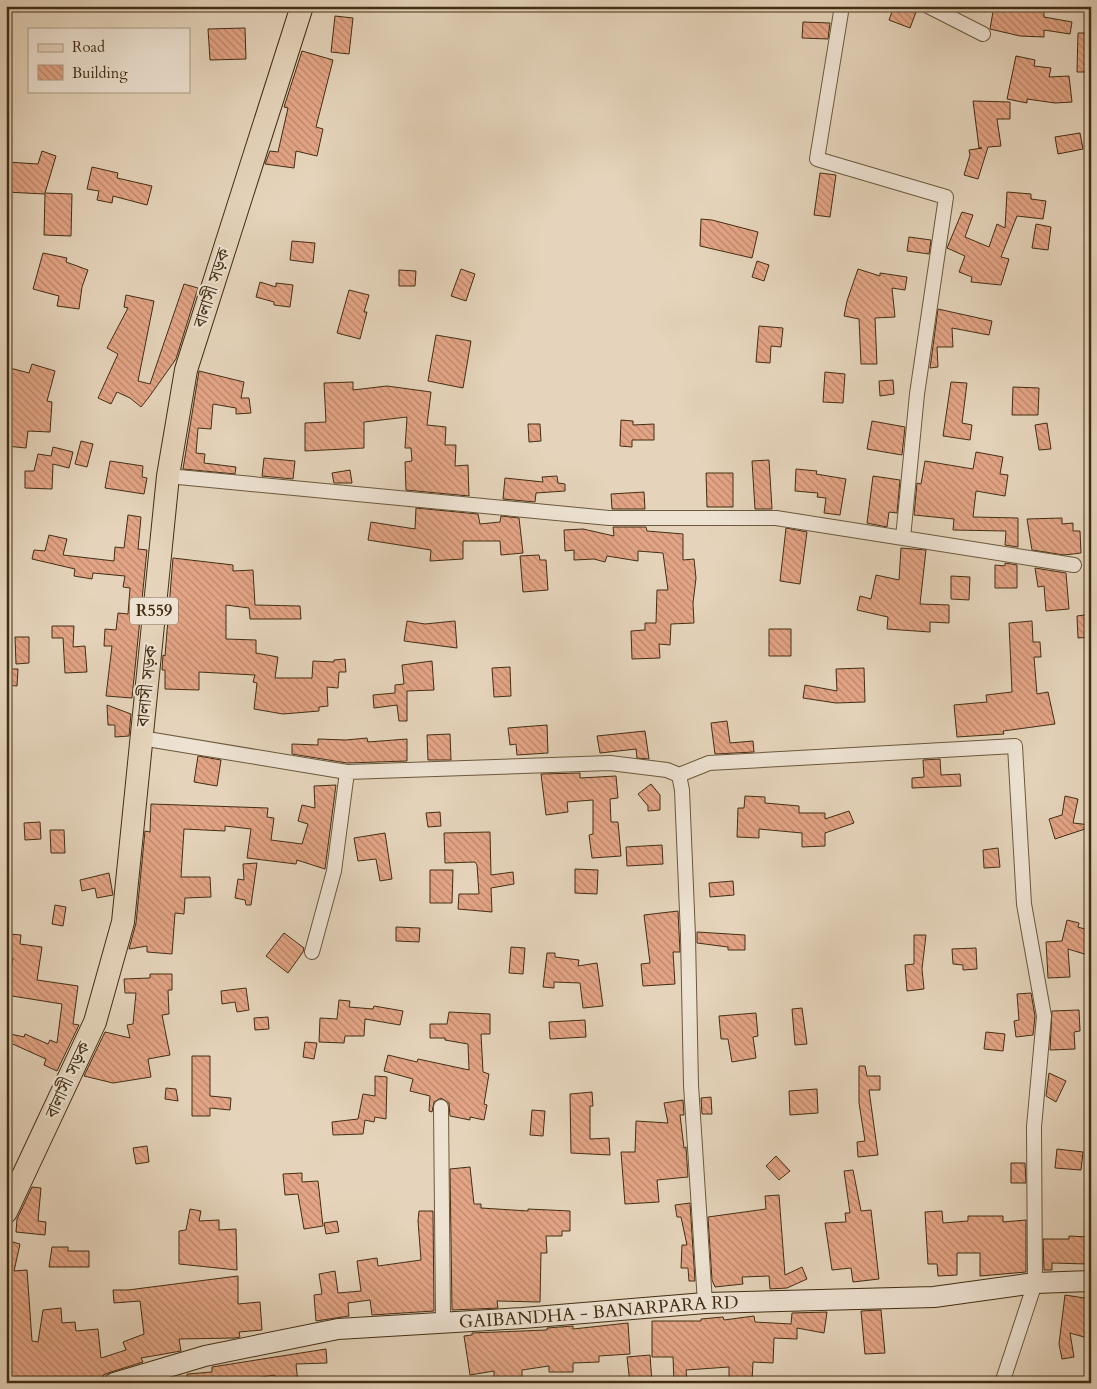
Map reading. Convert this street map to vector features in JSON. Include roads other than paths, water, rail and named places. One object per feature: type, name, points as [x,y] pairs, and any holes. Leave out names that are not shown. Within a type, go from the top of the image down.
[{"type":"main road","name":"বালাসী সড়ক","points":[[6,1212],[95,1022],[121,931],[168,476],[186,370],[302,6]]},
{"type":"main road","name":"GAIBANDHA - BANARPARA RD","points":[[114,1383],[205,1356],[338,1329],[705,1304],[934,1297],[1035,1283],[1091,1281]]},
{"type":"street","points":[[842,6],[817,160],[946,197],[917,394],[903,538]]},
{"type":"street","points":[[928,6],[984,34]]},
{"type":"street","points":[[168,476],[609,518],[776,518],[1074,565]]},
{"type":"street","points":[[141,738],[347,772],[610,763],[667,770],[680,775],[709,764],[1015,746],[1024,904],[1044,1016],[1034,1127],[1035,1283],[1002,1383]]},
{"type":"street","points":[[312,952],[334,872],[347,772]]},
{"type":"street","points":[[680,775],[688,936],[691,1085],[705,1304]]},
{"type":"street","points":[[438,1323],[443,1317],[444,1246],[441,1106]]}]
